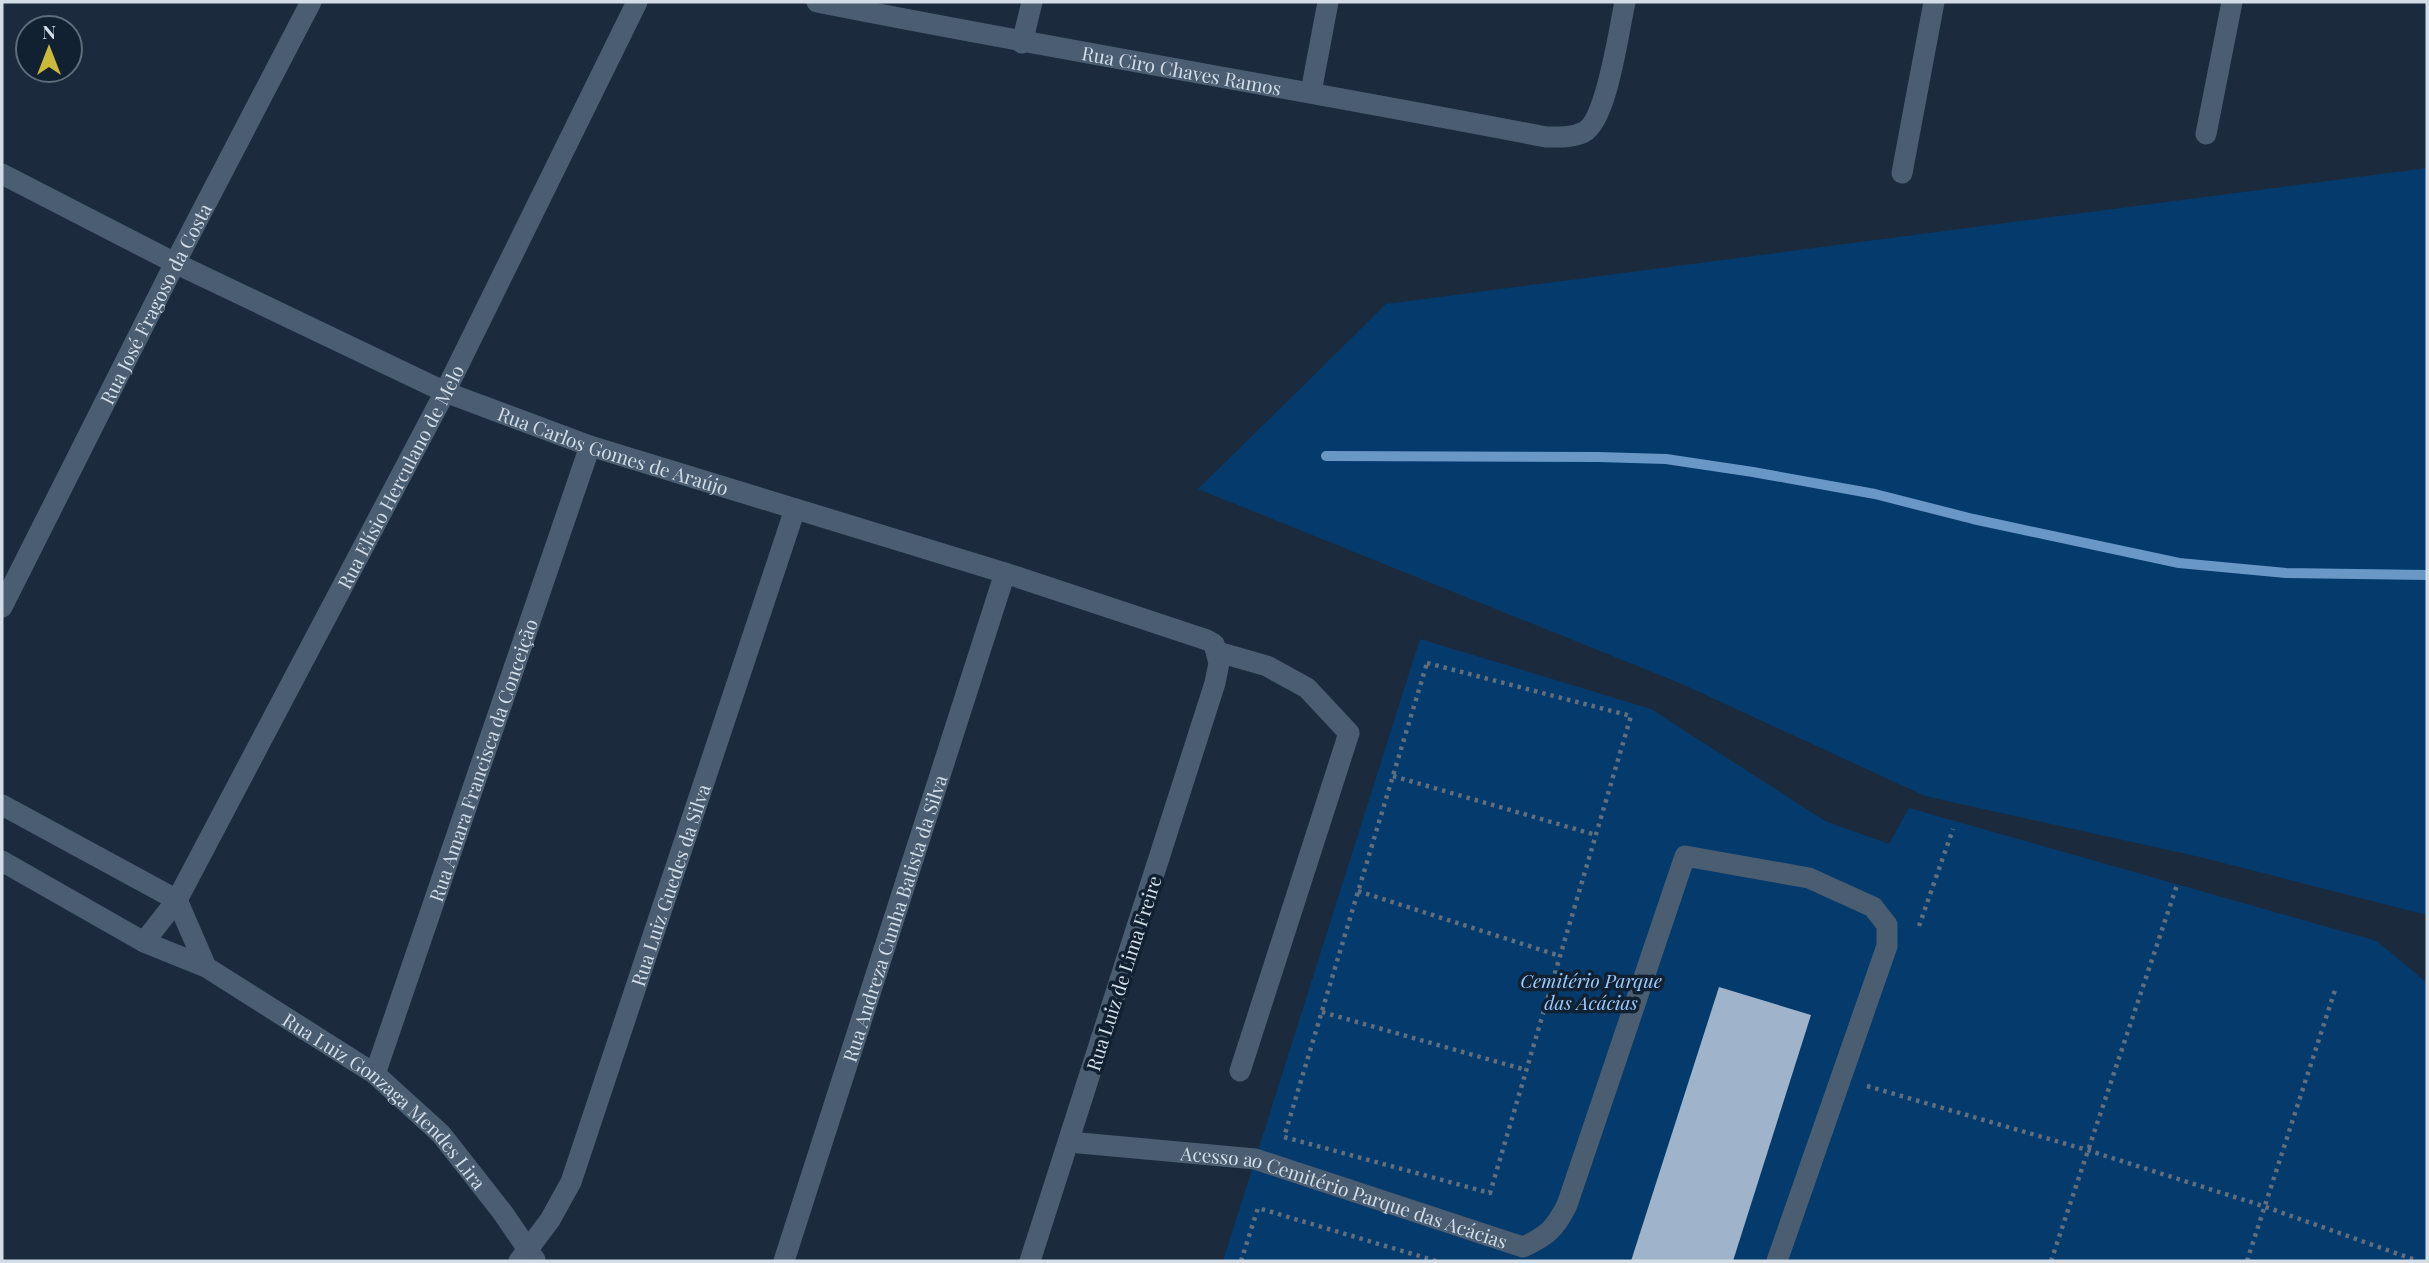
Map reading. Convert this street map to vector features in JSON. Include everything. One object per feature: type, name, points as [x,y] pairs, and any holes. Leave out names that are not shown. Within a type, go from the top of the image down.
[{"type":"street","name":"Rua José Fragoso da Costa","points":[[2,607],[175,263],[311,2]]},
{"type":"street","name":"Rua Elísio Herculano de Melo","points":[[144,942],[177,900],[445,392],[637,2]]},
{"type":"street","name":"Rua Ciro Chaves Ramos","points":[[817,2],[1022,43],[1311,92],[1546,137],[1571,137],[1587,131],[1598,117],[1605,97],[1625,2]]},
{"type":"street","points":[[1022,43],[1032,2]]},
{"type":"street","points":[[1311,92],[1328,2]]},
{"type":"street","points":[[1902,173],[1934,2]]},
{"type":"street","points":[[2206,134],[2232,2]]},
{"type":"street","name":"Rua Carlos Gomes de Araújo","points":[[2,174],[175,263],[445,392],[590,446],[1006,573],[1207,640],[1214,644],[1217,652],[1267,666],[1307,688],[1349,733],[1240,1071]]},
{"type":"street","name":"Rua Amara Francisca da Conceição","points":[[375,1074],[590,446]]},
{"type":"street","name":"Rua Luiz Guedes da Silva","points":[[528,1258],[571,1182],[795,509]]},
{"type":"street","name":"Rua Andreza Cunha Batista da Silva","points":[[784,1261],[1006,573]]},
{"type":"street","name":"Rua Luiz de Lima Freire","points":[[1030,1261],[1215,684],[1219,663],[1217,652]]},
{"type":"street","points":[[2,805],[177,900],[206,967]]},
{"type":"street","name":"Acesso ao Cemitério Parque das Acácias","points":[[1069,1142],[1255,1160],[1520,1254],[1557,1226],[1567,1205],[1685,856],[1809,878],[1873,907],[1888,925],[1887,946],[1777,1261]]},
{"type":"street","name":"Rua Luiz Gonzaga Mendes Lira","points":[[2,861],[144,942],[206,967],[375,1074],[441,1134],[503,1213],[528,1258]]},
{"type":"path","points":[[1427,663],[1631,716],[1596,835],[1490,1193],[1284,1137],[1427,663]]},
{"type":"path","points":[[1393,776],[1596,835]]},
{"type":"path","points":[[2051,1261],[2177,885]]},
{"type":"path","points":[[1358,891],[1560,956]]},
{"type":"path","points":[[2247,1261],[2335,990]]},
{"type":"path","points":[[1322,1012],[1527,1070]]},
{"type":"path","points":[[1863,1084],[2087,1150],[2263,1206],[2418,1261]]},
{"type":"path","points":[[1241,1261],[1258,1208],[1436,1261]]},
{"type":"green space","points":[[2427,168],[2427,915],[2200,857],[1925,796],[1682,684],[1198,489],[1386,304]]},
{"type":"green space","name":"Cemitério Parque das Acácias","points":[[1420,639],[1651,709],[1825,821],[1889,844],[1909,808],[2377,941],[2427,983],[2427,1261],[1223,1261]]},
{"type":"building","points":[[1719,987],[1811,1015],[1733,1261],[1631,1261]]},
{"type":"waterway","points":[[1326,456],[1666,459],[1875,494],[1973,519],[2179,563],[2286,573],[2427,575]]}]
